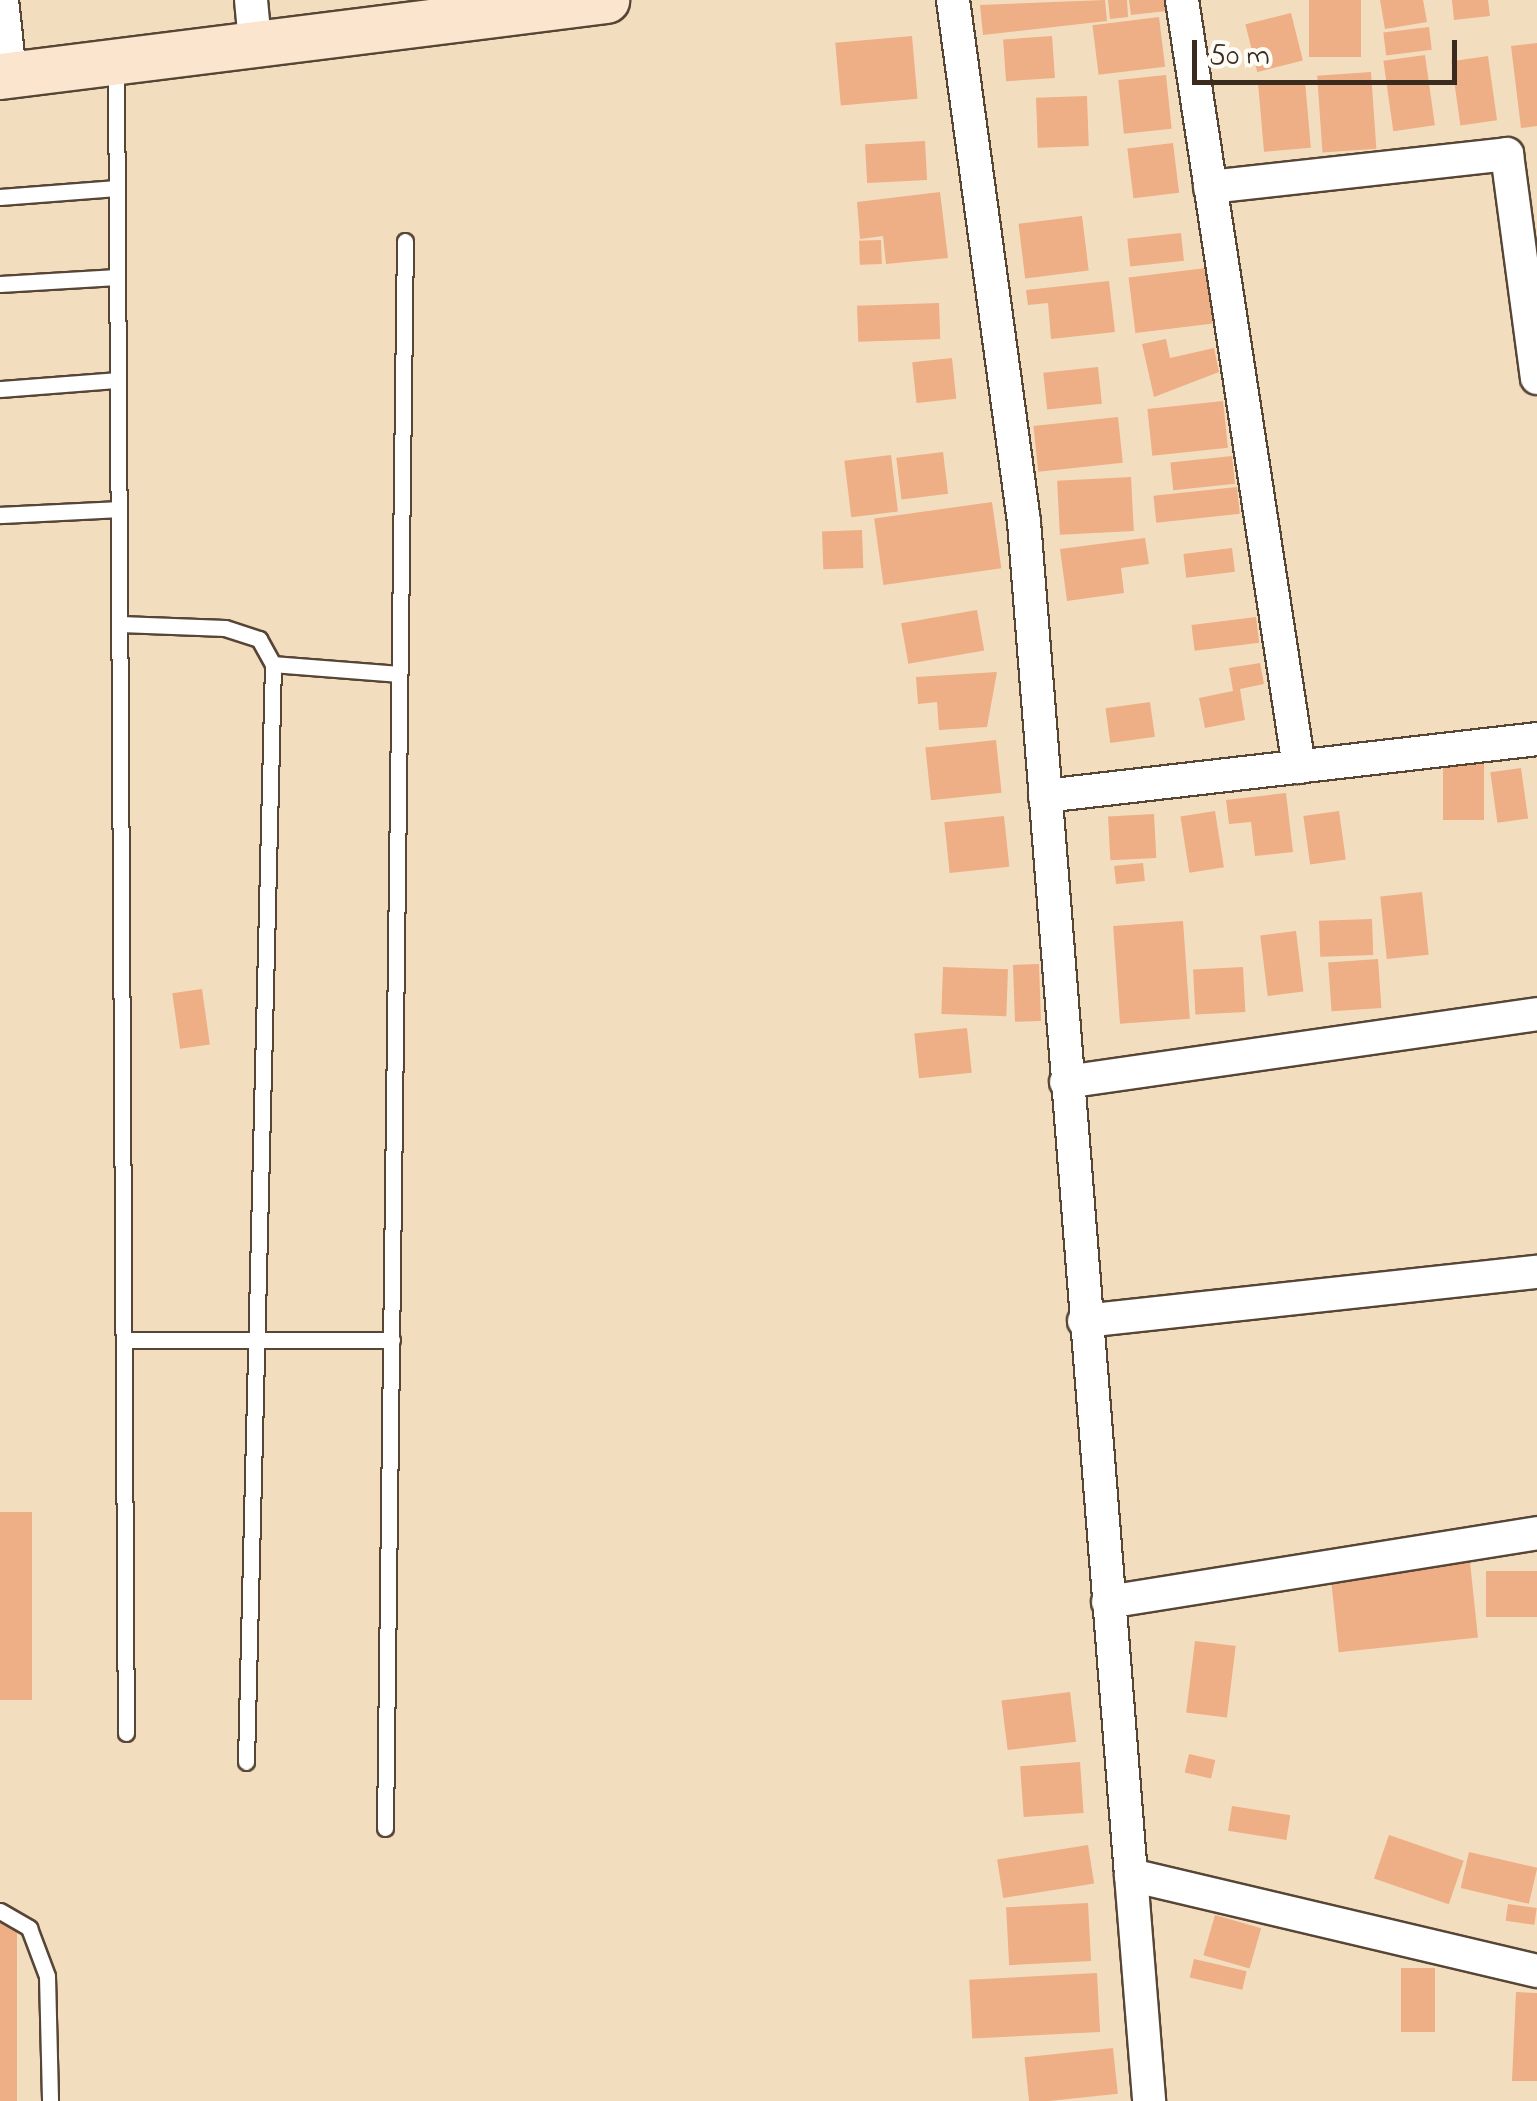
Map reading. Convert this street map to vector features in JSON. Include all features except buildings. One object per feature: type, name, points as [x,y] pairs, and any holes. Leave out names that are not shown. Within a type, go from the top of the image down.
[{"type":"main road","points":[[5,75],[116,60],[253,21],[606,0]]},
{"type":"street","points":[[2,0],[5,75]]},
{"type":"street","points":[[953,0],[1024,522],[1148,2101]]},
{"type":"street","points":[[1182,0],[1299,767]]},
{"type":"street","points":[[1210,188],[1507,154],[1523,163],[1537,378]]},
{"type":"street","points":[[1045,796],[1537,740]]},
{"type":"street","points":[[1066,1082],[1537,1014]]},
{"type":"street","points":[[1084,1321],[1537,1272]]},
{"type":"street","points":[[1108,1602],[1537,1533]]},
{"type":"street","points":[[1131,1876],[1537,1971]]},
{"type":"lane","points":[[116,60],[126,1733]]},
{"type":"lane","points":[[0,197],[117,188]]},
{"type":"lane","points":[[385,1828],[405,241]]},
{"type":"lane","points":[[0,284],[117,277]]},
{"type":"lane","points":[[0,389],[118,380]]},
{"type":"lane","points":[[0,515],[118,509]]},
{"type":"lane","points":[[120,624],[225,628],[259,639],[274,664],[246,1762]]},
{"type":"lane","points":[[274,664],[400,674]]},
{"type":"lane","points":[[124,1340],[392,1340]]},
{"type":"lane","points":[[0,1911],[29,1928],[47,1976],[50,2101]]}]
